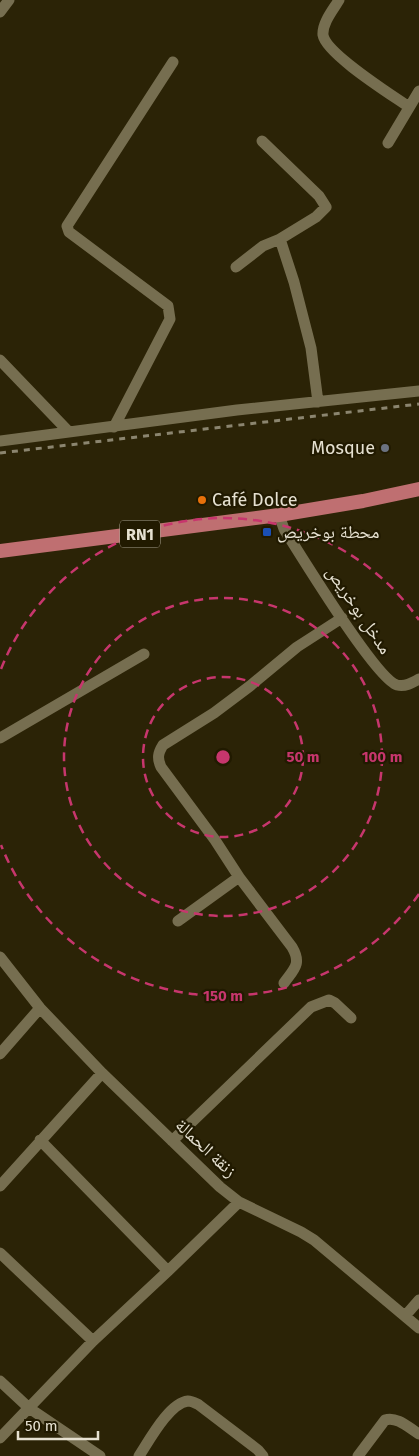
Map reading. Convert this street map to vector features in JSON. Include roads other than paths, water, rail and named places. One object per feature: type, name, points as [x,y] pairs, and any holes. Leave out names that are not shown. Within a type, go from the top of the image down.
[{"type":"main road","name":"RN1","points":[[0,551],[279,515],[363,501],[419,489]]},
{"type":"street","points":[[0,12],[9,0]]},
{"type":"street","points":[[339,0],[324,28],[323,36],[327,44],[348,64],[409,107]]},
{"type":"street","points":[[114,427],[170,319],[168,306],[68,232],[67,226],[173,62]]},
{"type":"street","points":[[388,143],[419,91]]},
{"type":"street","points":[[236,267],[263,246],[280,239],[316,217],[326,207],[319,196],[262,141]]},
{"type":"street","points":[[280,239],[294,282],[311,348],[318,402]]},
{"type":"street","points":[[0,360],[69,432]]},
{"type":"street","points":[[0,441],[237,410],[419,391]]},
{"type":"street","name":"مدخل بوخريص","points":[[279,515],[284,529],[371,660],[387,678],[397,685],[404,686],[419,679]]},
{"type":"street","points":[[284,983],[296,965],[296,954],[239,877],[215,840],[161,767],[158,760],[163,745],[214,713],[250,686],[296,647],[342,618]]},
{"type":"street","points":[[0,738],[144,654]]},
{"type":"street","points":[[178,922],[239,877]]},
{"type":"street","name":"زنقة الحمالة","points":[[0,957],[40,1008],[102,1073],[220,1187],[239,1202],[314,1240],[419,1328]]},
{"type":"street","points":[[172,1141],[311,1007],[328,1000],[335,1003],[351,1018]]},
{"type":"street","points":[[0,1054],[40,1008]]},
{"type":"street","points":[[0,1186],[102,1073]]},
{"type":"street","points":[[40,1140],[168,1272]]},
{"type":"street","points":[[0,1438],[93,1341],[168,1272],[239,1202]]},
{"type":"street","points":[[0,1253],[93,1341]]},
{"type":"street","points":[[405,1316],[419,1300]]},
{"type":"street","points":[[0,1381],[29,1408],[100,1456]]},
{"type":"street","points":[[139,1456],[168,1414],[185,1402],[191,1401],[258,1450],[263,1456]]},
{"type":"street","points":[[358,1456],[385,1420],[390,1418],[395,1419],[419,1434]]},
{"type":"railway","points":[[0,453],[419,404]]},
{"type":"place","name":"Mosque","points":[[385,448]]},
{"type":"place","name":"Café Dolce","points":[[202,500]]},
{"type":"place","name":"محطة بوخريص","points":[[267,532]]}]
